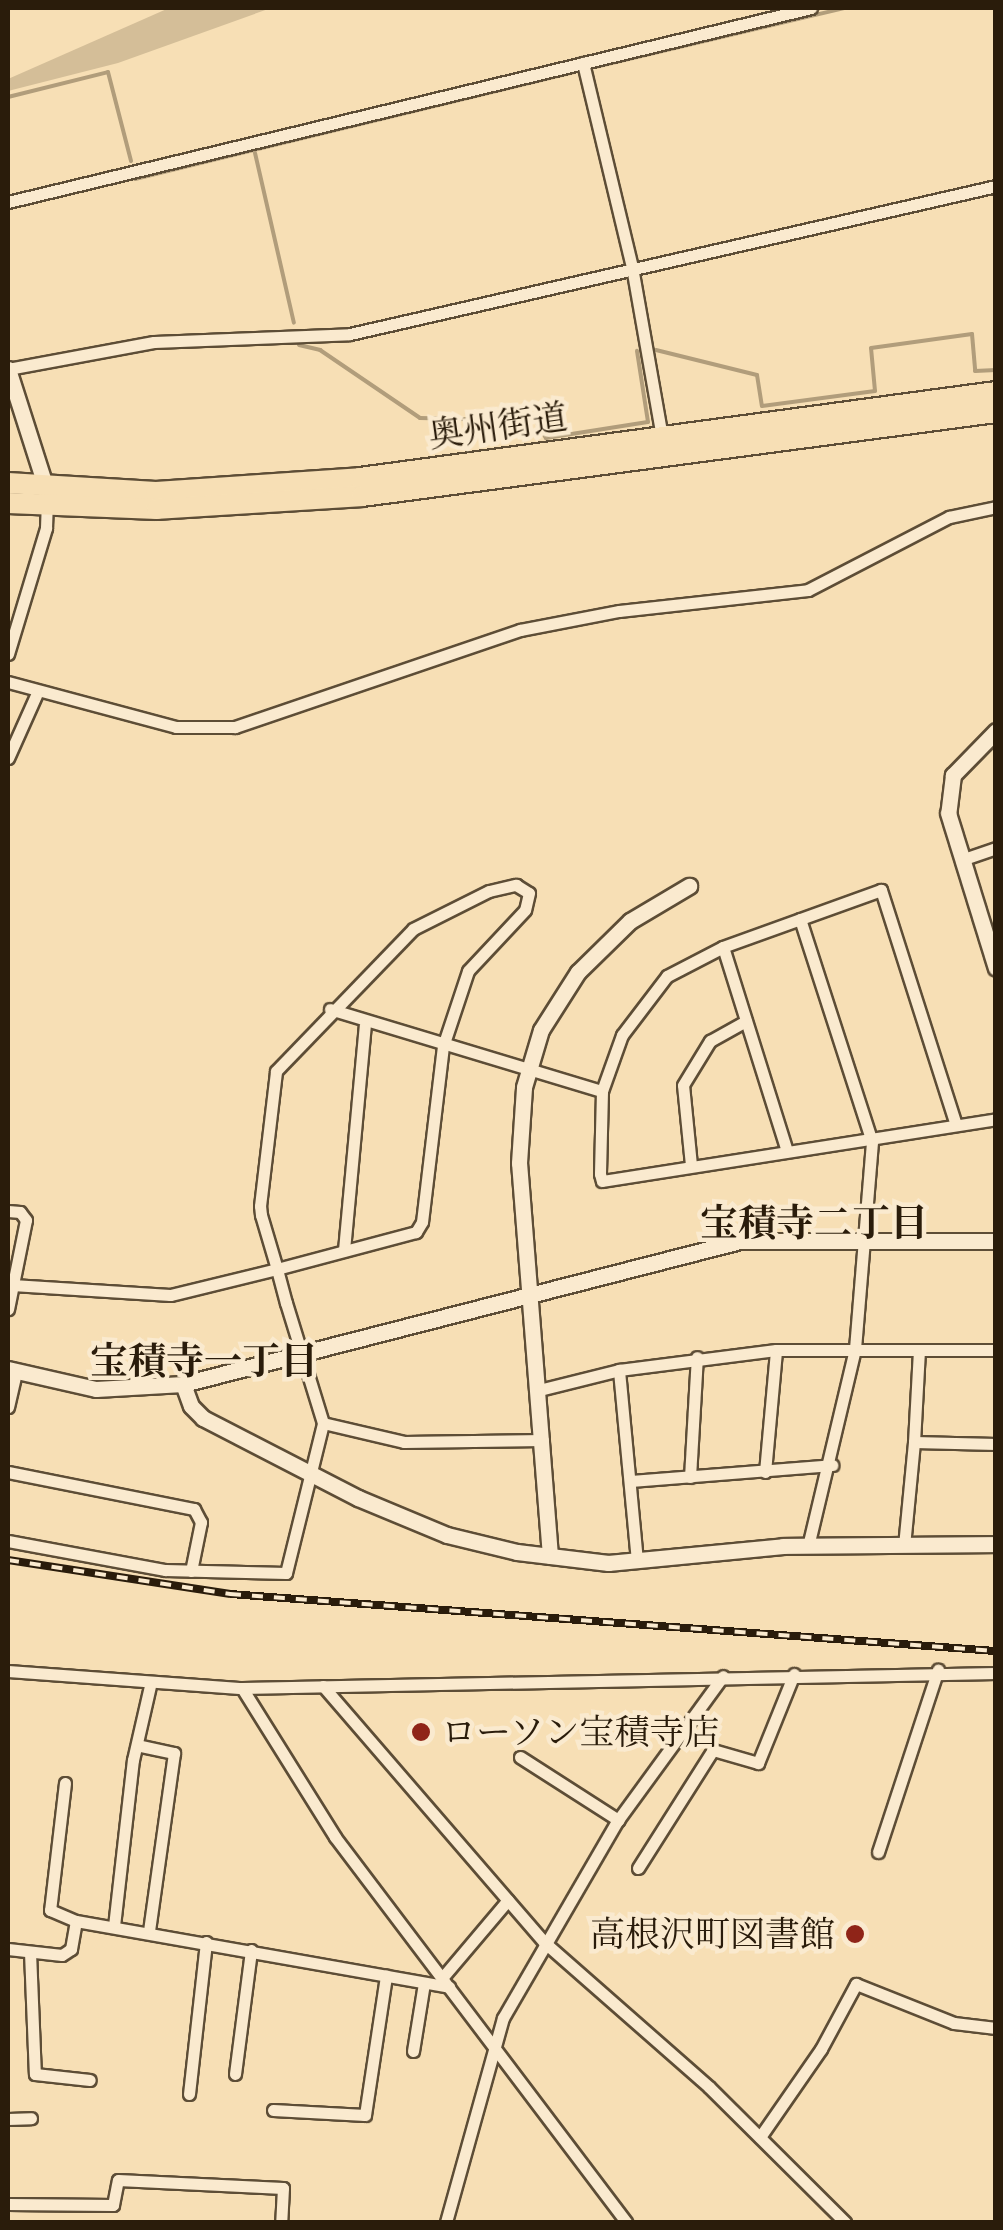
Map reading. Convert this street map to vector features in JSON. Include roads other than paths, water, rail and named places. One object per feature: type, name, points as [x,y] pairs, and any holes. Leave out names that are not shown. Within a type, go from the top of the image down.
[{"type":"highway","name":"奥州街道","points":[[8,503],[46,496],[255,487],[996,392]]},
{"type":"highway","name":"奥州街道","points":[[8,483],[46,496],[157,509],[362,496],[996,412]]},
{"type":"street","points":[[8,202],[811,8]]},
{"type":"street","points":[[583,63],[632,267],[662,436]]},
{"type":"street","points":[[8,654],[46,496],[8,370],[154,342],[350,334],[996,186]]},
{"type":"street","points":[[8,682],[176,726],[234,727],[537,626],[808,590],[949,517],[996,507]]},
{"type":"street","points":[[8,758],[38,690]]},
{"type":"street","points":[[996,731],[953,775],[948,813],[996,968]]},
{"type":"street","points":[[964,859],[996,848]]},
{"type":"street","points":[[550,1556],[518,1133],[528,1070],[541,1030],[578,972],[630,921],[689,886]]},
{"type":"street","points":[[8,1542],[96,1560],[286,1574],[314,1474],[323,1423],[277,1269],[260,1206],[276,1071],[330,1009],[425,921],[489,891],[524,888],[529,900],[524,910],[468,971],[443,1046],[420,1229],[277,1269],[170,1295],[12,1285]]},
{"type":"street","points":[[956,1125],[881,890],[723,947],[667,976],[622,1035],[602,1092],[602,1181],[787,1150],[872,1142],[996,1119]]},
{"type":"street","points":[[800,919],[872,1142],[869,1239],[855,1350],[832,1465],[808,1546]]},
{"type":"street","points":[[723,947],[787,1150]]},
{"type":"street","points":[[330,1009],[365,1024],[602,1092]]},
{"type":"street","points":[[691,1165],[682,1085],[710,1041],[746,1020]]},
{"type":"street","points":[[344,1250],[365,1024]]},
{"type":"street","points":[[8,1212],[20,1212],[26,1220],[8,1310]]},
{"type":"street","points":[[8,1407],[12,1370],[96,1389],[183,1384],[740,1240],[996,1241]]},
{"type":"street","points":[[539,1390],[619,1370],[697,1357],[776,1350],[996,1350]]},
{"type":"street","points":[[765,1472],[776,1350]]},
{"type":"street","points":[[904,1546],[919,1350]]},
{"type":"street","points":[[690,1477],[697,1357]]},
{"type":"street","points":[[619,1370],[636,1561]]},
{"type":"street","points":[[183,1384],[190,1406],[204,1418],[417,1525],[550,1556],[636,1561],[808,1546],[996,1544]]},
{"type":"street","points":[[323,1423],[404,1442],[544,1440]]},
{"type":"street","points":[[914,1442],[996,1444]]},
{"type":"street","points":[[630,1481],[832,1465]]},
{"type":"street","points":[[8,1472],[194,1509],[201,1522],[191,1570]]},
{"type":"street","points":[[878,1852],[938,1670]]},
{"type":"street","points":[[8,1671],[150,1686],[242,1688],[938,1670],[996,1673]]},
{"type":"street","points":[[638,1868],[713,1750],[758,1763],[794,1674]]},
{"type":"street","points":[[446,2222],[493,2044],[544,1942],[618,1820],[723,1676]]},
{"type":"street","points":[[114,1926],[133,1760],[141,1746],[150,1686]]},
{"type":"street","points":[[323,1686],[544,1942],[760,2137],[845,2222]]},
{"type":"street","points":[[242,1688],[336,1837],[626,2222]]},
{"type":"street","points":[[141,1746],[174,1753],[149,1931]]},
{"type":"street","points":[[520,1757],[618,1820]]},
{"type":"street","points":[[64,1782],[50,1910],[76,1921],[424,1983],[446,1983]]},
{"type":"street","points":[[446,1983],[508,1900]]},
{"type":"street","points":[[8,1950],[62,1955],[71,1949],[76,1921]]},
{"type":"street","points":[[189,2094],[206,1942]]},
{"type":"street","points":[[235,2074],[251,1950]]},
{"type":"street","points":[[30,1952],[35,2074],[90,2080]]},
{"type":"street","points":[[273,2110],[365,2115],[386,1976]]},
{"type":"street","points":[[413,2050],[424,1983]]},
{"type":"street","points":[[760,2137],[822,2049],[856,1984],[954,2024],[996,2028]]},
{"type":"street","points":[[8,2119],[31,2118]]},
{"type":"street","points":[[8,2204],[113,2204],[118,2180],[283,2188],[281,2222]]},
{"type":"waterway","points":[[595,67],[845,8]]},
{"type":"waterway","points":[[8,97],[108,72],[131,161]]},
{"type":"waterway","points":[[135,179],[574,72]]},
{"type":"waterway","points":[[255,153],[294,323]]},
{"type":"waterway","points":[[656,350],[757,375],[762,406],[875,391],[871,348],[972,334],[975,371],[996,370]]},
{"type":"waterway","points":[[299,345],[320,350],[420,418],[536,421],[546,438],[648,422],[637,351]]},
{"type":"railway","points":[[8,1560],[230,1594],[996,1651]]},
{"type":"place","name":"ローソン宝積寺店","points":[[421,1732]]},
{"type":"place","name":"高根沢町図書館","points":[[855,1934]]},
{"type":"district","name":"宝積寺二丁目","points":[[814,1223]]},
{"type":"district","name":"宝積寺一丁目","points":[[204,1361]]}]
